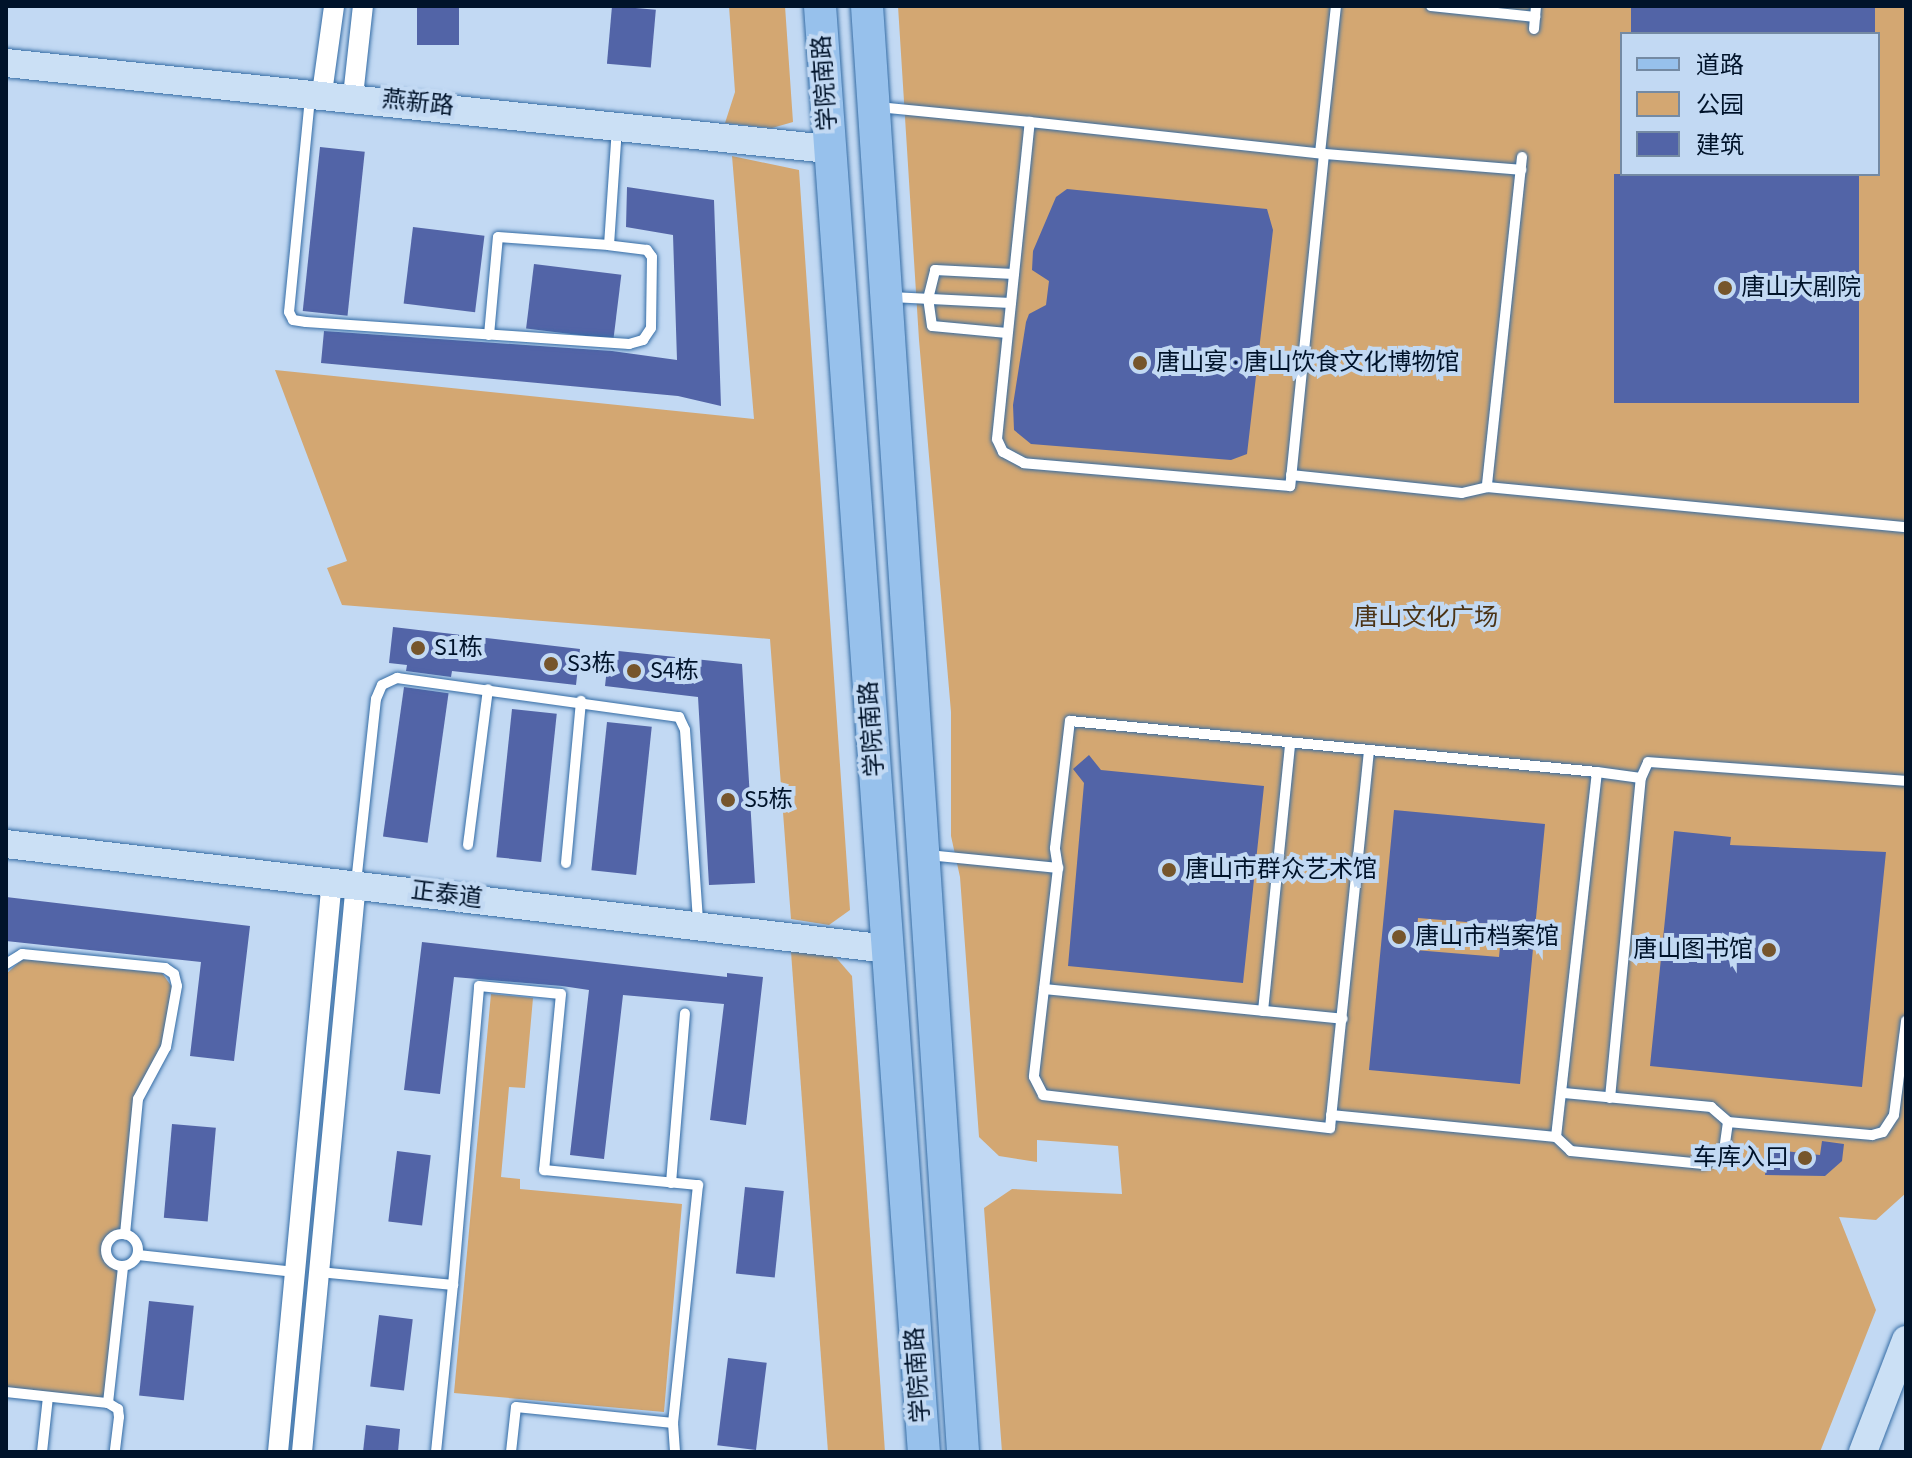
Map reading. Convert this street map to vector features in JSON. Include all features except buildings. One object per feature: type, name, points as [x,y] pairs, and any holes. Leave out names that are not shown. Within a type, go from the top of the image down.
[{"type":"main road","name":"学院南路","points":[[820,6],[924,1452]]},
{"type":"main road","name":"学院南路","points":[[867,6],[963,1452]]},
{"type":"street","points":[[316,92],[334,6]]},
{"type":"street","points":[[353,96],[363,6]]},
{"type":"street","name":"燕新路","points":[[6,63],[316,92],[829,149]]},
{"type":"street","name":"正泰道","points":[[6,844],[888,949]]},
{"type":"street","points":[[278,1452],[295,1272],[344,882]]},
{"type":"street","points":[[302,1452],[319,1272],[344,882]]},
{"type":"street","points":[[1863,1452],[1906,1340]]},
{"type":"lane","points":[[1030,122],[997,439],[1003,452],[1024,463],[1290,486],[1336,6]]},
{"type":"lane","points":[[1431,6],[1535,12],[1534,29]]},
{"type":"lane","points":[[316,92],[289,312],[293,320],[489,335],[629,344],[643,340],[651,328],[652,257],[647,250],[609,245],[498,237],[489,335]]},
{"type":"lane","points":[[872,106],[1322,154],[1521,170]]},
{"type":"lane","points":[[609,245],[617,125]]},
{"type":"lane","points":[[1487,487],[1522,157]]},
{"type":"lane","points":[[1007,333],[932,326],[928,299],[935,270],[1014,274]]},
{"type":"lane","points":[[885,297],[1011,303]]},
{"type":"lane","points":[[1291,475],[1462,493],[1487,487],[1906,527]]},
{"type":"lane","points":[[344,882],[376,699],[382,685],[397,678],[488,689],[679,717],[685,730],[698,925]]},
{"type":"lane","points":[[468,845],[488,689]]},
{"type":"lane","points":[[566,863],[581,701]]},
{"type":"lane","points":[[1369,751],[1330,1128],[1043,1095],[1034,1077],[1058,868],[1055,848],[1070,721],[1641,778]]},
{"type":"lane","points":[[1263,1011],[1290,743]]},
{"type":"lane","points":[[1610,1098],[1641,778],[1648,762],[1657,759],[1906,781]]},
{"type":"lane","points":[[1556,1137],[1564,1093],[1597,772]]},
{"type":"lane","points":[[922,855],[1058,868]]},
{"type":"lane","points":[[6,964],[22,954],[165,968],[174,974],[177,986],[166,1047],[138,1099],[125,1234]]},
{"type":"lane","points":[[436,1452],[479,986],[561,994],[544,1170],[698,1185],[673,1423],[675,1452]]},
{"type":"lane","points":[[1044,989],[1342,1019]]},
{"type":"lane","points":[[671,1183],[685,1014]]},
{"type":"lane","points":[[1564,1093],[1711,1107],[1728,1122],[1872,1135],[1883,1132],[1894,1115],[1906,1021]]},
{"type":"lane","points":[[1331,1115],[1556,1137],[1571,1151],[1703,1164],[1723,1156],[1728,1122]]},
{"type":"lane","points":[[123,1267],[110,1262],[106,1248],[110,1238],[125,1234],[134,1240],[138,1255]]},
{"type":"lane","points":[[108,1403],[123,1267],[138,1255],[295,1272]]},
{"type":"lane","points":[[319,1272],[453,1285]]},
{"type":"lane","points":[[6,1392],[108,1403],[118,1409],[115,1452]]},
{"type":"lane","points":[[42,1452],[48,1397]]},
{"type":"lane","points":[[511,1452],[516,1407],[673,1423]]},
{"type":"green space","points":[[729,6],[785,6],[793,122],[772,128],[725,123],[735,92]]},
{"type":"green space","name":"唐山文化广场","points":[[898,6],[1906,6],[1906,1193],[1876,1220],[1839,1217],[1876,1310],[1820,1452],[1002,1452],[984,1208],[1012,1189],[1122,1194],[1118,1146],[1037,1140],[1037,1162],[999,1156],[979,1137],[960,877],[951,836],[951,712],[919,340]]},
{"type":"green space","points":[[732,156],[799,170],[850,910],[829,925],[791,919],[770,639],[342,605],[327,568],[347,561],[275,370],[754,419]]},
{"type":"green space","points":[[791,952],[833,954],[852,976],[885,1452],[828,1452]]},
{"type":"green space","points":[[23,959],[162,973],[172,987],[162,1045],[134,1097],[121,1230],[106,1236],[101,1249],[105,1263],[119,1270],[105,1398],[6,1388],[6,974]]},
{"type":"green space","points":[[491,994],[533,998],[525,1088],[509,1087],[501,1177],[520,1179],[520,1189],[682,1204],[664,1412],[454,1393]]},
{"type":"place","name":"唐山大剧院","points":[[1725,288]]},
{"type":"place","name":"唐山宴 · 唐山饮食文化博物馆","points":[[1140,363]]},
{"type":"place","name":"S1栋","points":[[418,648]]},
{"type":"place","name":"S3栋","points":[[551,664]]},
{"type":"place","name":"S4栋","points":[[634,671]]},
{"type":"place","name":"S5栋","points":[[728,800]]},
{"type":"place","name":"唐山市群众艺术馆","points":[[1169,870]]},
{"type":"place","name":"唐山市档案馆","points":[[1399,937]]},
{"type":"place","name":"唐山图书馆","points":[[1769,950]]},
{"type":"place","name":"车库入口","points":[[1805,1158]]}]
